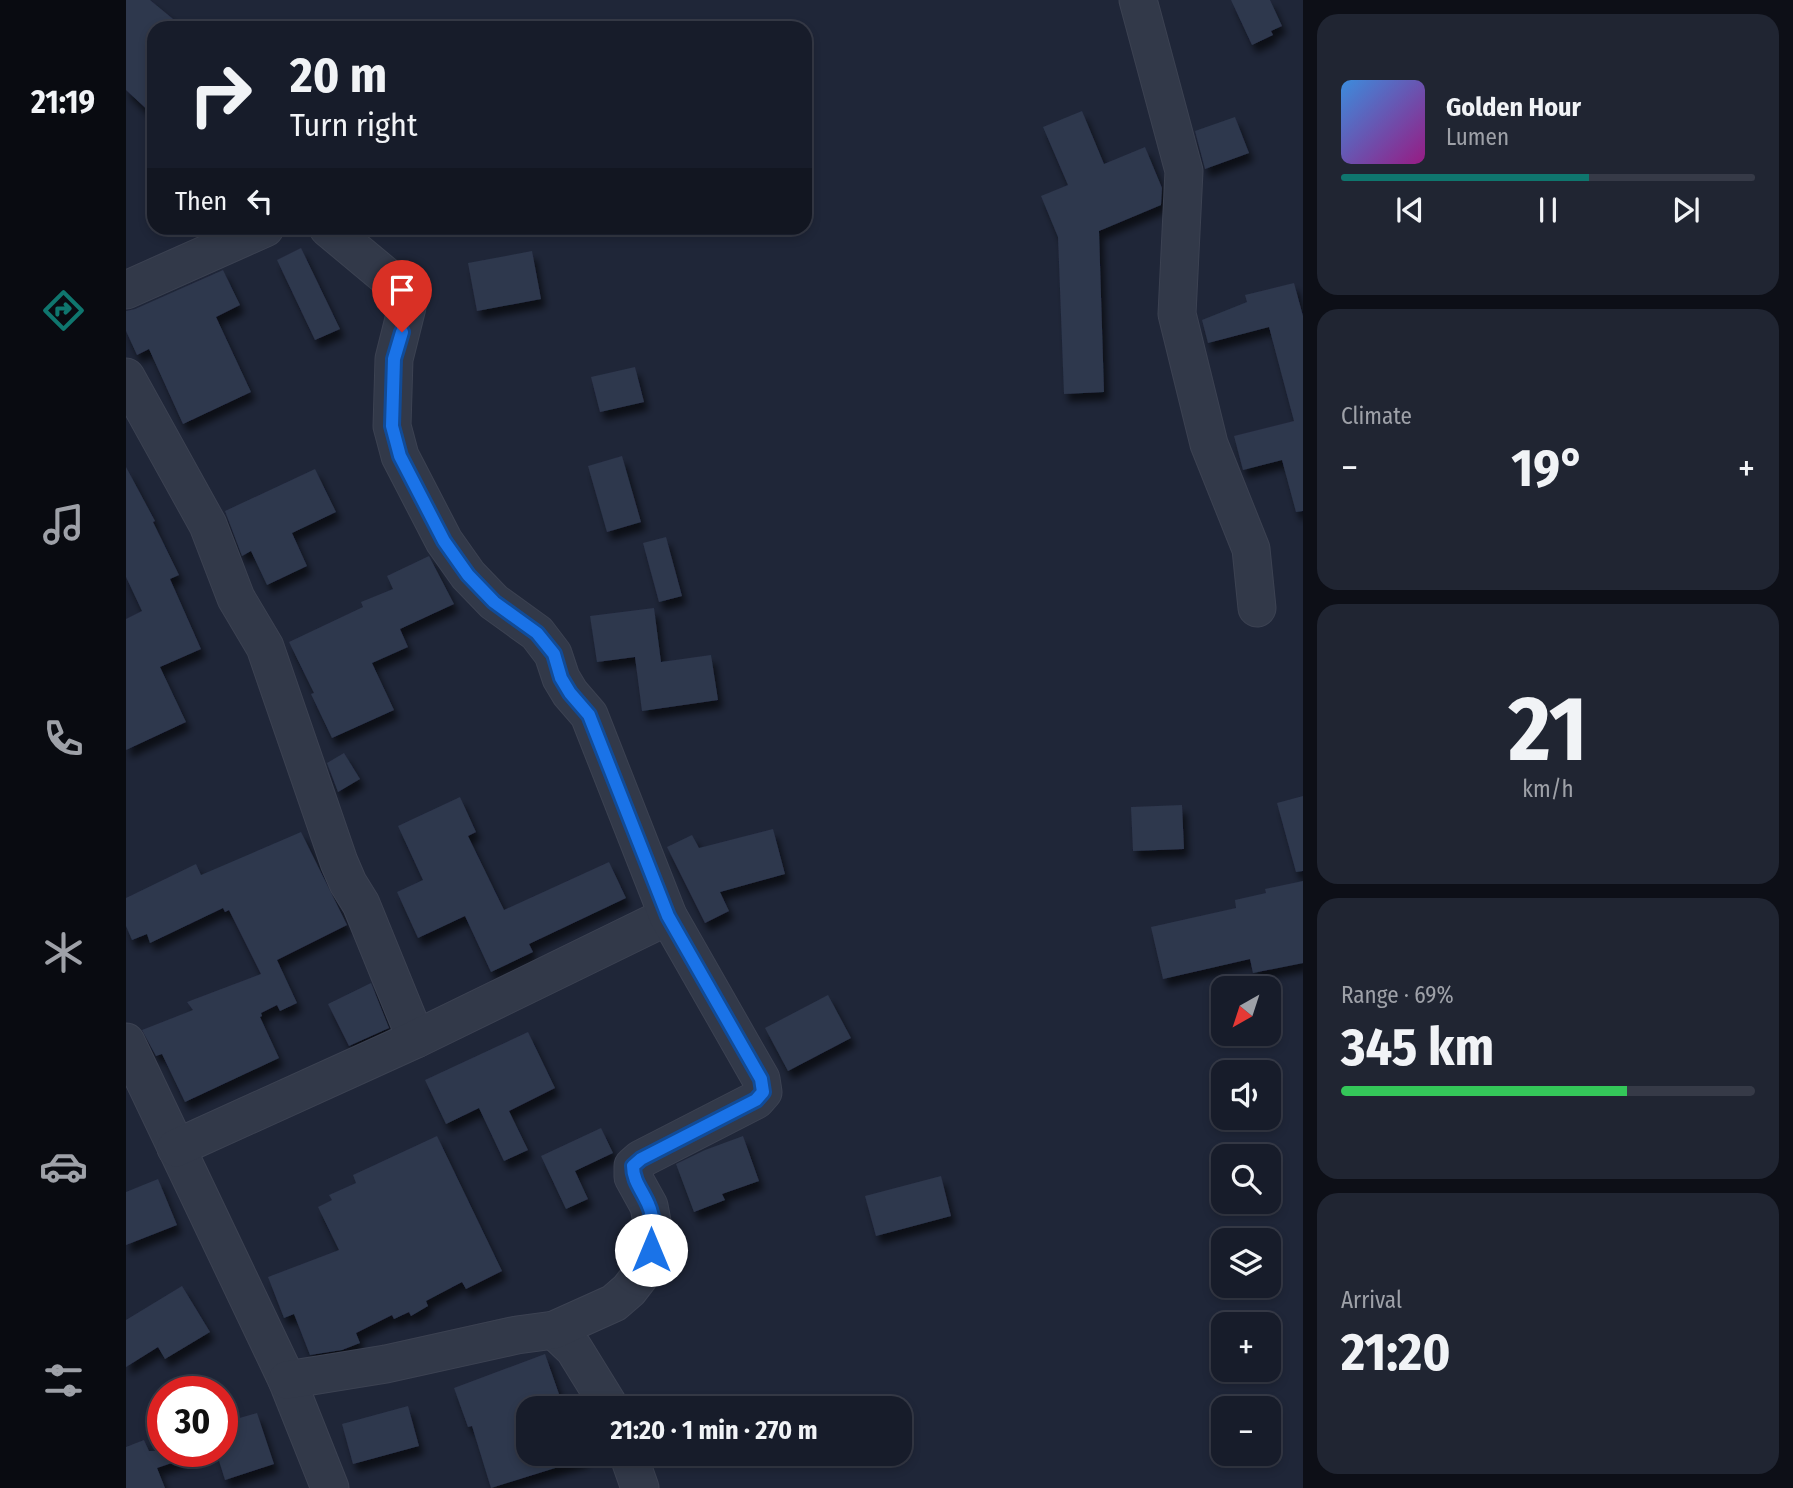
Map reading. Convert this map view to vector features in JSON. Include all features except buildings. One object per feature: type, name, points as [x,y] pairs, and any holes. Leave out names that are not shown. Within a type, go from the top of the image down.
[{"type":"street","points":[[1138,0],[1184,171],[1177,314],[1209,444],[1251,549],[1257,608]]},
{"type":"street","points":[[126,289],[249,235]]},
{"type":"street","points":[[287,1380],[386,1364],[517,1335],[554,1330],[614,1303],[639,1277],[651,1250],[653,1227],[649,1206],[633,1177],[633,1166],[641,1159],[756,1100],[763,1092],[761,1079],[668,916],[589,715],[570,693],[561,678],[554,654],[537,633],[494,602],[468,575],[444,541],[400,456],[392,426],[394,359],[407,307],[400,288],[336,235]]},
{"type":"street","points":[[126,377],[208,524],[236,598],[265,647],[339,862],[361,904],[416,1039]]},
{"type":"street","points":[[176,1148],[416,1039],[668,916]]},
{"type":"street","points":[[126,1042],[287,1380],[330,1488]]},
{"type":"street","points":[[554,1330],[574,1349],[603,1396]]},
{"type":"street","points":[[632,1466],[640,1488]]},
{"type":"route","points":[[402,332],[394,359],[392,426],[400,456],[444,541],[468,575],[494,602],[537,633],[554,654],[561,678],[589,715],[668,916],[761,1079],[763,1092],[756,1100],[641,1159],[633,1166],[633,1177],[649,1206],[653,1227],[651,1250]]}]
